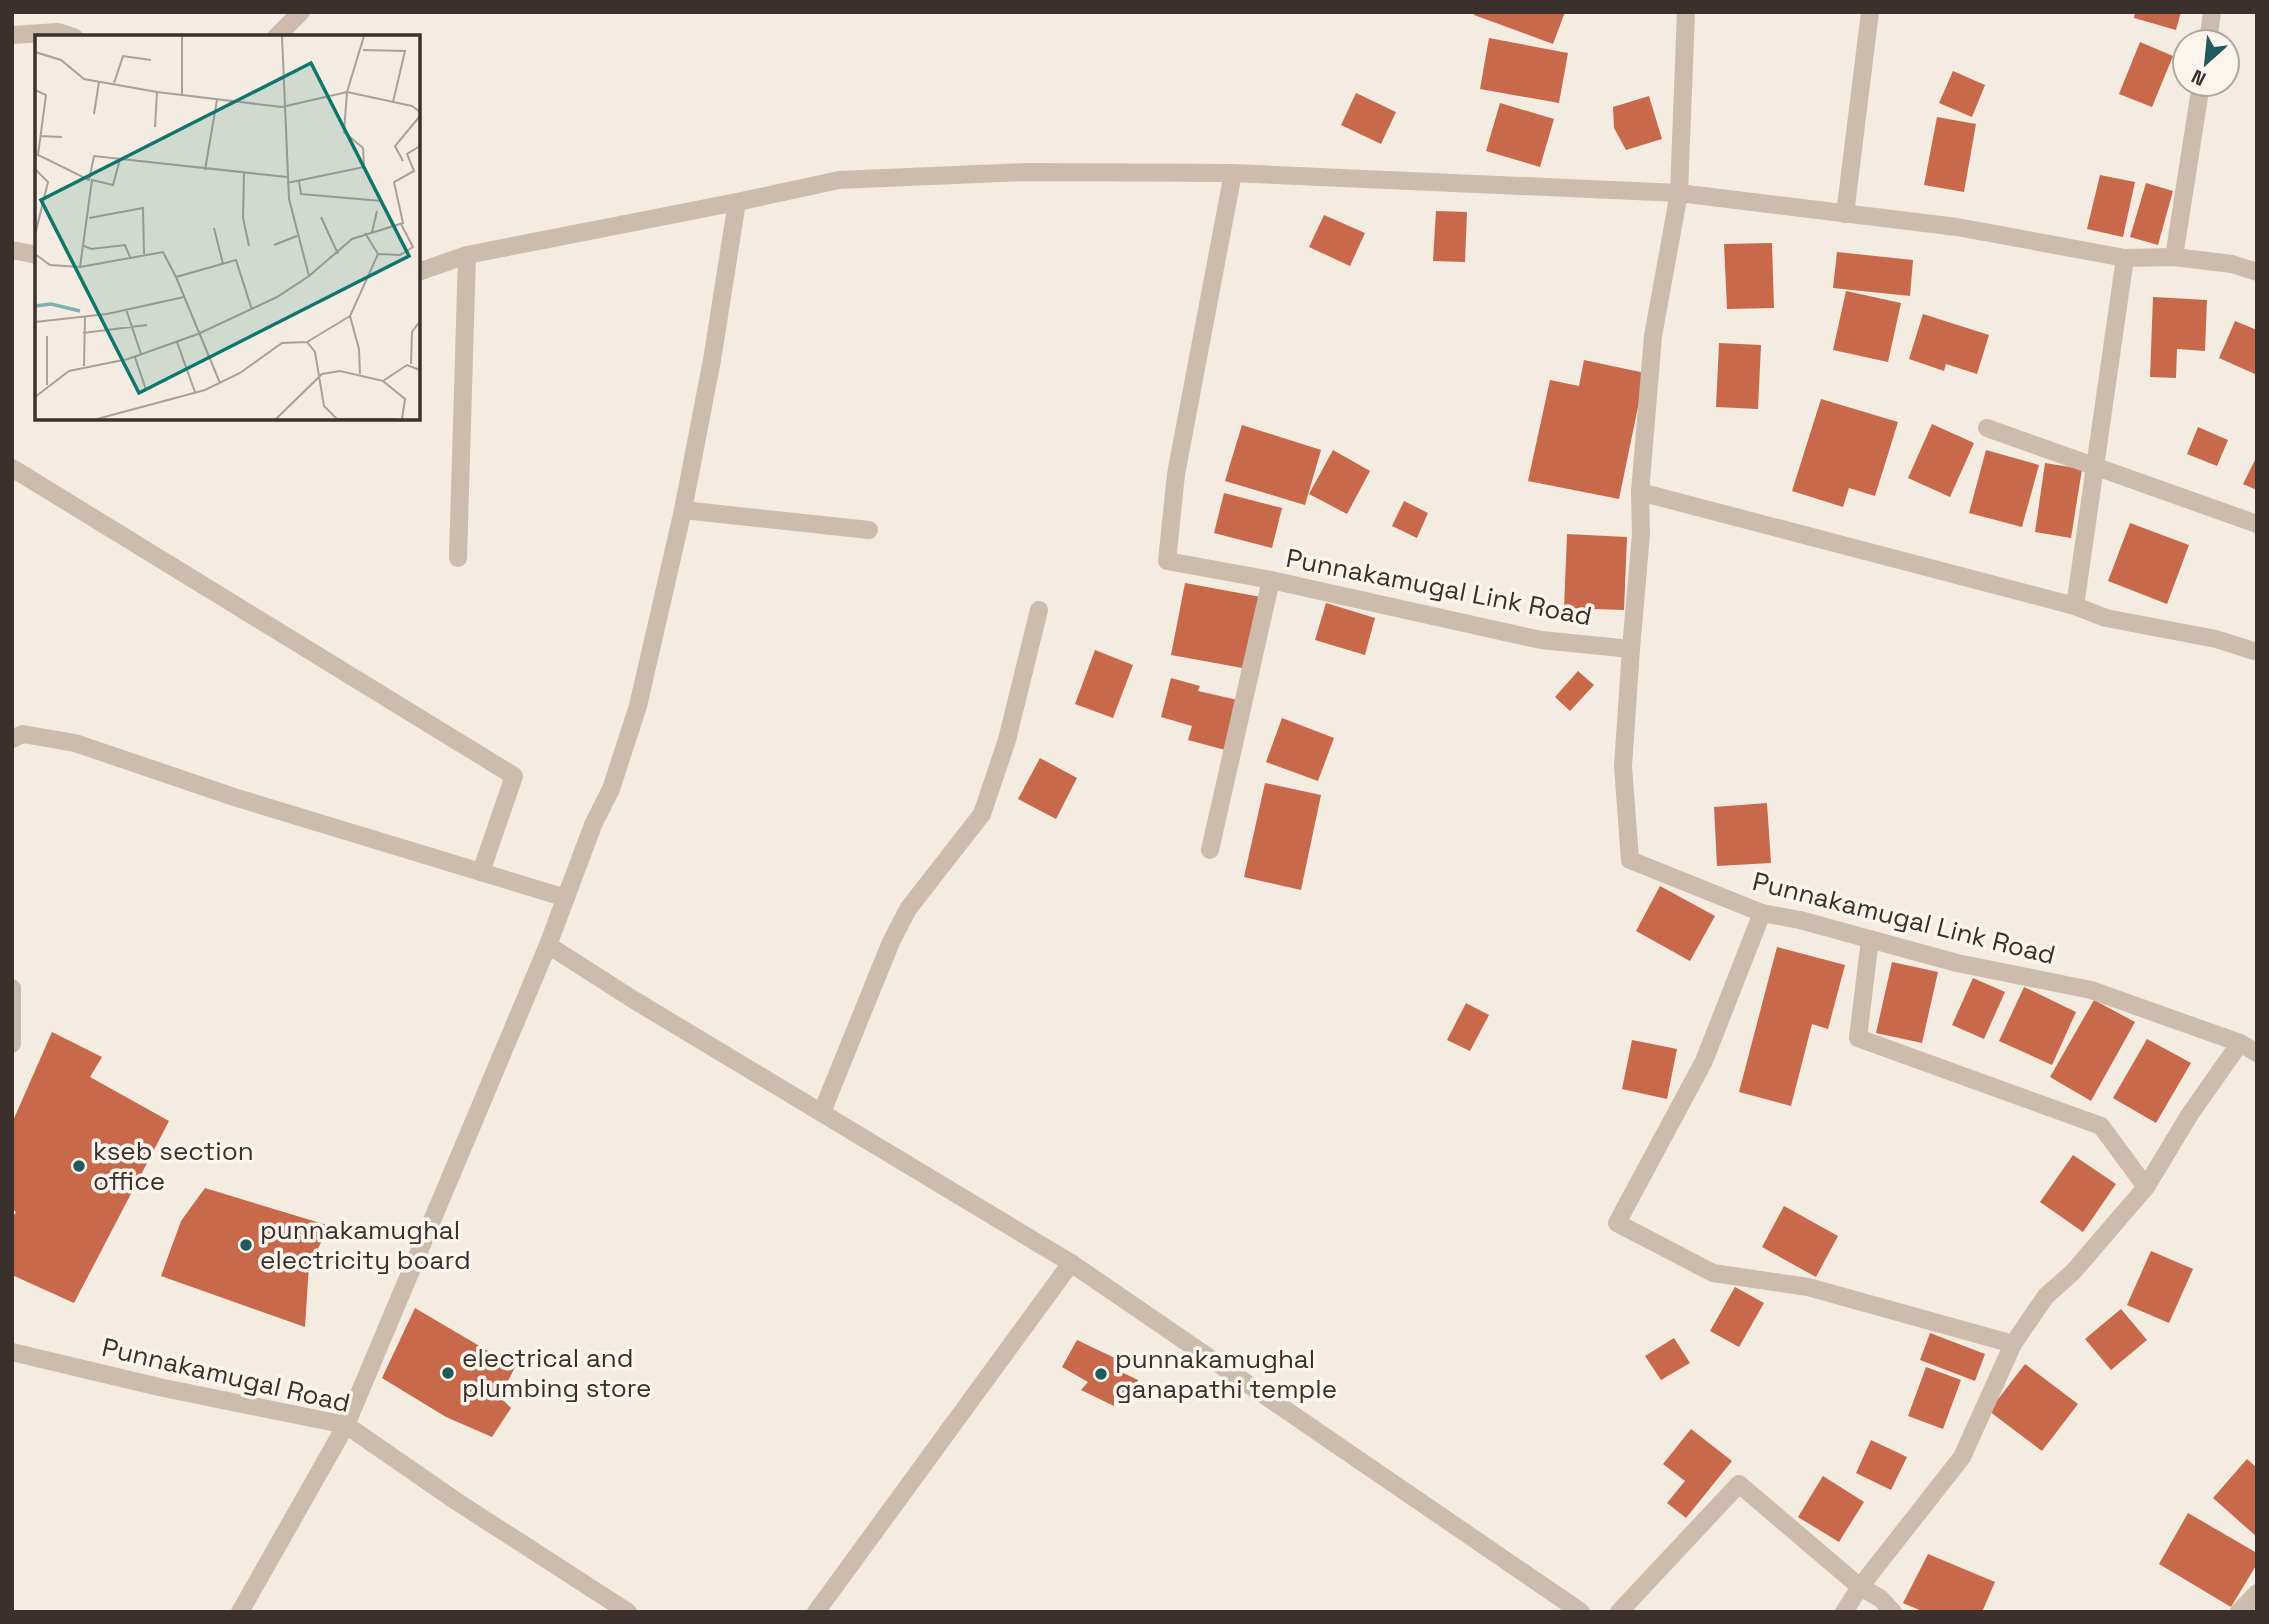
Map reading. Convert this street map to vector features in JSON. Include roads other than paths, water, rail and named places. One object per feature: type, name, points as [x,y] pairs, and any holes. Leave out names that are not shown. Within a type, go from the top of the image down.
[{"type":"street","points":[[278,35],[301,12]]},
{"type":"street","points":[[1631,649],[1653,336],[1679,193],[1686,12]]},
{"type":"street","points":[[1845,214],[1870,12]]},
{"type":"street","points":[[12,35],[58,32],[68,35]]},
{"type":"street","points":[[2174,257],[2199,98]]},
{"type":"street","points":[[420,271],[467,255],[839,180],[1026,172],[1233,173],[1679,193],[1957,227],[2125,258],[2174,257],[2232,264],[2257,272]]},
{"type":"street","name":"Punnakamugal Link Road","points":[[1233,173],[1176,474],[1167,561],[1271,580],[1541,640],[1631,649],[1623,766],[1630,860],[1762,913],[1800,920],[1957,963],[2091,990],[2240,1043],[2257,1053]]},
{"type":"street","points":[[240,1612],[346,1425],[548,944],[593,825],[611,789],[638,706],[684,510],[712,360],[737,202]]},
{"type":"street","points":[[12,250],[35,255]]},
{"type":"street","points":[[458,558],[467,255]]},
{"type":"street","points":[[2074,606],[2125,258]]},
{"type":"street","points":[[1987,428],[2257,524]]},
{"type":"street","points":[[12,468],[514,776],[481,872]]},
{"type":"street","points":[[1640,492],[2074,606],[2106,618],[2216,639],[2257,652]]},
{"type":"street","points":[[684,510],[869,530]]},
{"type":"street","points":[[1210,850],[1271,580]]},
{"type":"street","points":[[822,1112],[891,942],[908,909],[982,814],[1007,740],[1039,610]]},
{"type":"street","points":[[12,739],[23,734],[75,743],[234,797],[566,898]]},
{"type":"street","points":[[1762,913],[1704,1061],[1616,1223],[1713,1273],[1808,1287],[2013,1344]]},
{"type":"street","points":[[1870,939],[1858,1038],[2101,1126],[2146,1187]]},
{"type":"street","points":[[548,944],[635,1000],[1071,1263],[1581,1612]]},
{"type":"street","points":[[12,988],[12,1044]]},
{"type":"street","points":[[1844,1612],[1860,1587],[1962,1457],[2013,1344],[2046,1296],[2073,1272],[2146,1187],[2190,1114],[2240,1043]]},
{"type":"street","points":[[816,1612],[1071,1263]]},
{"type":"street","name":"Punnakamugal Road","points":[[12,1352],[159,1387],[346,1425],[456,1501],[628,1612]]},
{"type":"street","points":[[1619,1612],[1739,1484],[1860,1587],[1880,1598],[1893,1612]]},
{"type":"street","points":[[2239,1612],[2257,1593]]},
{"type":"place","name":"kseb section office","points":[[79,1166]]},
{"type":"place","name":"punnakamughal electricity board","points":[[246,1245]]},
{"type":"place","name":"electrical and plumbing store","points":[[448,1373]]},
{"type":"place","name":"punnakamughal ganapathi temple","points":[[1101,1374]]}]
